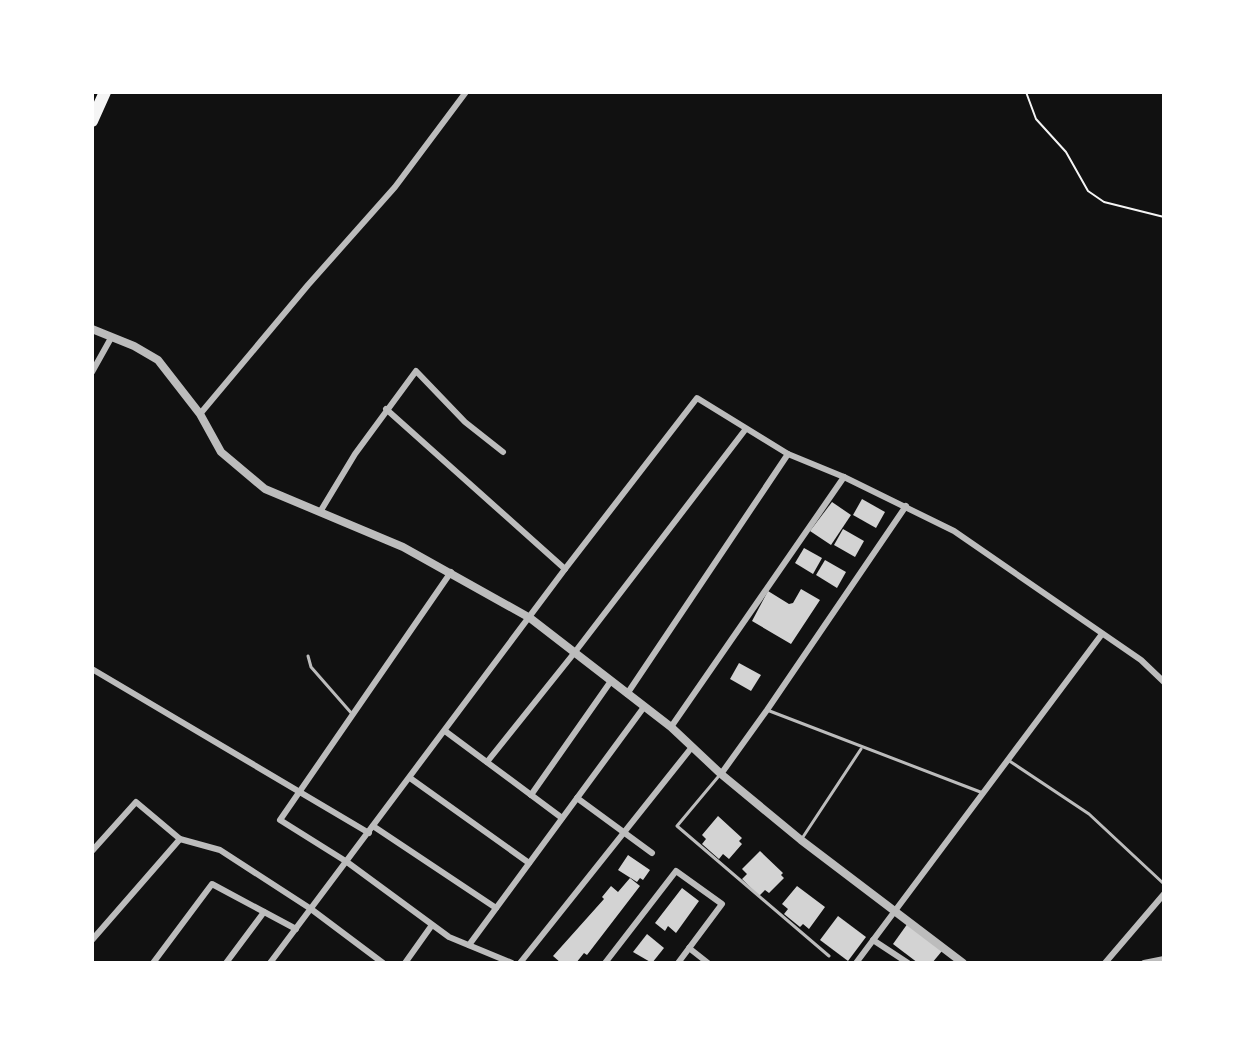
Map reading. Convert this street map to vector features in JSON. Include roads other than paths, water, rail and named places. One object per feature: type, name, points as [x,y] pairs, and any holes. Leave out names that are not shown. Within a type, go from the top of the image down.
[{"type":"highway","points":[[92,121],[105,92]]},
{"type":"street","points":[[200,414],[395,187],[466,92]]},
{"type":"street","points":[[92,329],[158,360],[200,414],[221,452],[265,489],[403,547],[530,618],[671,727],[721,774],[801,840],[963,963]]},
{"type":"street","points":[[92,372],[111,338]]},
{"type":"street","points":[[320,512],[355,454],[416,371],[465,422],[503,452]]},
{"type":"street","points":[[283,963],[272,960],[697,398],[788,454],[844,477],[954,531],[1141,660],[1164,682]]},
{"type":"street","points":[[386,409],[565,569]]},
{"type":"street","points":[[487,762],[745,430]]},
{"type":"street","points":[[627,694],[788,454]]},
{"type":"street","points":[[671,727],[844,477]]},
{"type":"street","points":[[721,774],[906,506]]},
{"type":"street","points":[[451,572],[280,820],[347,862],[449,937],[512,963]]},
{"type":"street","points":[[856,963],[1102,634]]},
{"type":"street","points":[[92,669],[299,792],[371,830],[496,908]]},
{"type":"street","points":[[531,795],[611,681]]},
{"type":"street","points":[[469,945],[644,707]]},
{"type":"street","points":[[445,731],[562,818]]},
{"type":"street","points":[[520,963],[692,747]]},
{"type":"street","points":[[410,778],[529,863]]},
{"type":"street","points":[[577,798],[652,853]]},
{"type":"street","points":[[92,851],[136,802],[180,839],[220,850],[311,909],[383,963]]},
{"type":"street","points":[[92,940],[180,839]]},
{"type":"street","points":[[605,963],[676,871],[722,904],[678,963]]},
{"type":"street","points":[[153,963],[212,884],[296,929]]},
{"type":"street","points":[[1105,963],[1164,894]]},
{"type":"street","points":[[226,963],[264,912]]},
{"type":"street","points":[[405,963],[432,925]]},
{"type":"street","points":[[873,940],[908,963]]},
{"type":"street","points":[[689,948],[708,963]]},
{"type":"street","points":[[1144,963],[1164,959]]},
{"type":"lane","points":[[308,656],[311,667],[353,715]]},
{"type":"lane","points":[[767,710],[983,793]]},
{"type":"lane","points":[[801,840],[862,748]]},
{"type":"lane","points":[[1008,760],[1089,814],[1164,884]]},
{"type":"lane","points":[[721,774],[677,826],[829,956]]}]
